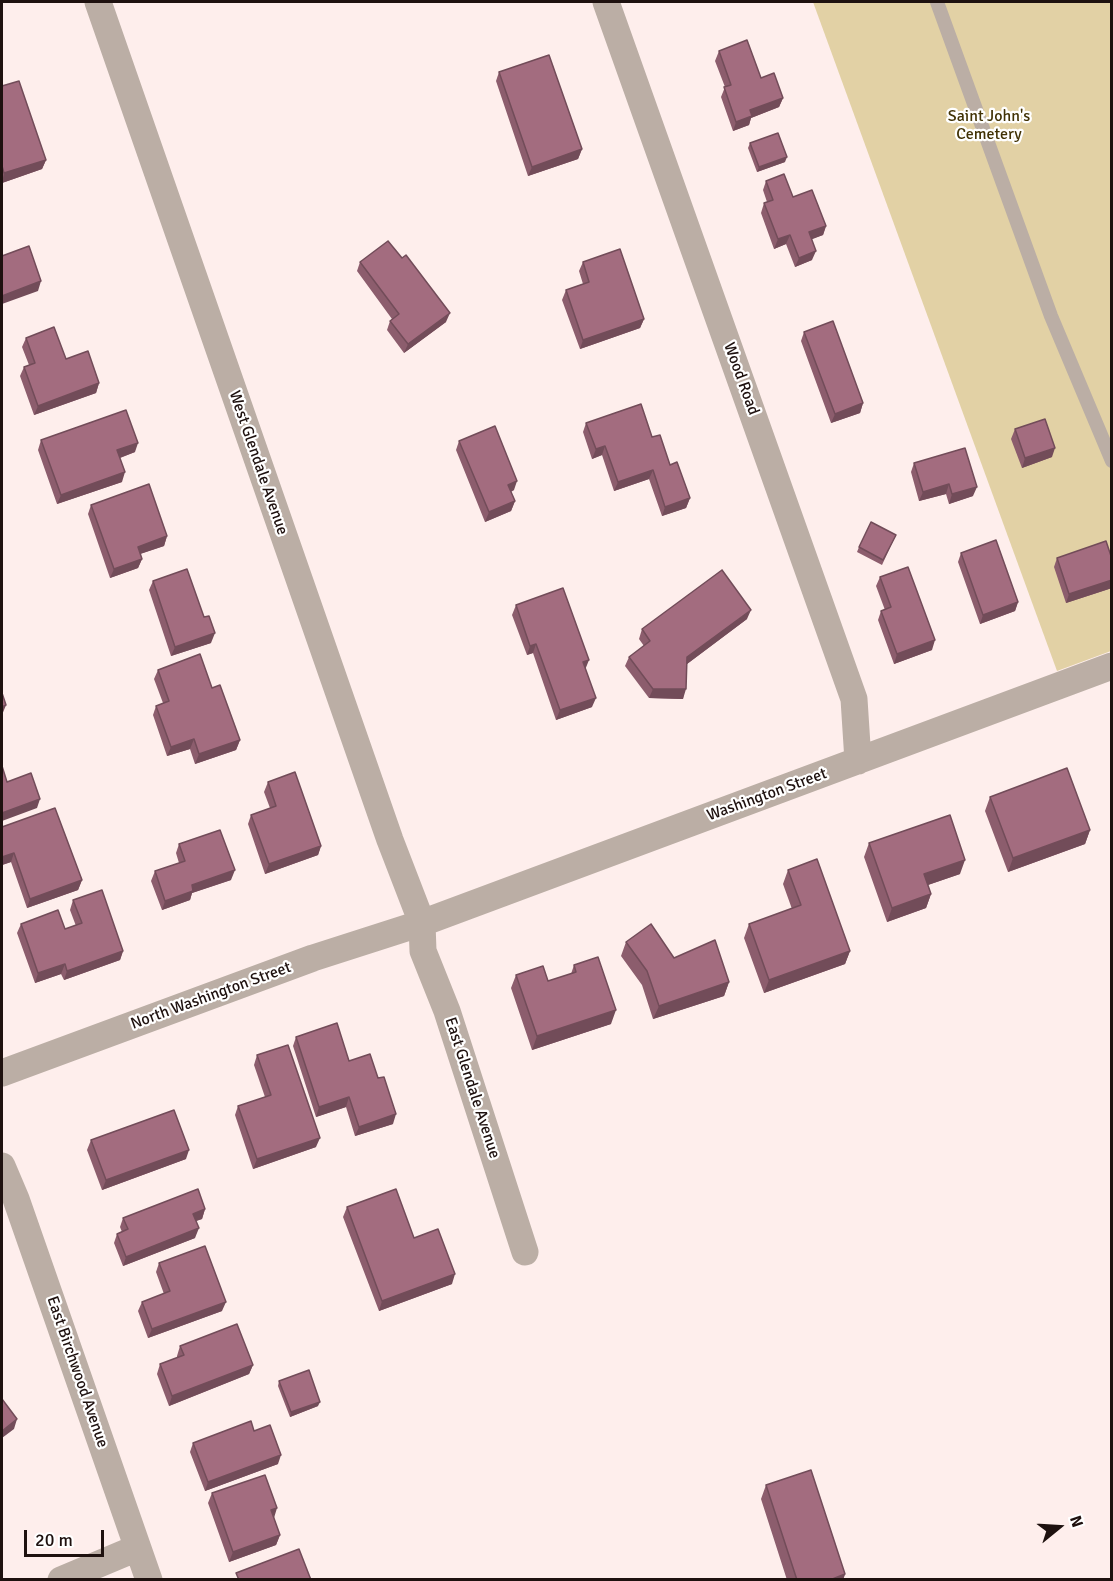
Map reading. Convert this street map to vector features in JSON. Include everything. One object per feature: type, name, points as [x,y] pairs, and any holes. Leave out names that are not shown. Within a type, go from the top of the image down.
[{"type":"street","name":"West Glendale Avenue","points":[[98,2],[390,840],[422,923]]},
{"type":"street","name":"Wood Road","points":[[606,2],[854,699],[858,761]]},
{"type":"street","name":"Washington Street","points":[[422,923],[1112,666]]},
{"type":"street","name":"North Washington Street","points":[[2,1073],[313,958],[422,923]]},
{"type":"street","name":"East Glendale Avenue","points":[[422,923],[423,951],[447,1011],[525,1252]]},
{"type":"street","name":"East Birchwood Avenue","points":[[2,1166],[16,1199],[149,1580]]},
{"type":"street","points":[[61,1580],[137,1548]]},
{"type":"lane","points":[[937,2],[1051,316],[1112,461]]},
{"type":"green space","name":"Saint John's Cemetery","points":[[813,2],[1111,2],[1111,651],[1057,671]]},
{"type":"building","points":[[747,40],[761,78],[774,73],[783,98],[750,110],[752,116],[736,122],[724,87],[731,85],[719,51]]},
{"type":"building","points":[[549,55],[582,149],[532,167],[499,72]]},
{"type":"building","points":[[19,81],[46,160],[4,173],[2,166],[2,86]]},
{"type":"building","points":[[778,133],[787,157],[759,167],[750,143]]},
{"type":"building","points":[[784,174],[793,197],[812,190],[826,226],[809,232],[816,251],[799,258],[790,235],[778,239],[764,203],[773,200],[766,181]]},
{"type":"building","points":[[388,241],[402,258],[406,255],[450,313],[408,344],[390,321],[399,314],[360,262]]},
{"type":"building","points":[[29,246],[41,281],[2,296],[2,256]]},
{"type":"building","points":[[620,249],[644,319],[583,340],[566,290],[589,282],[583,262]]},
{"type":"building","points":[[833,321],[863,403],[835,414],[804,332]]},
{"type":"building","points":[[54,327],[66,359],[88,351],[99,383],[38,406],[24,367],[35,363],[26,338]]},
{"type":"building","points":[[641,404],[652,437],[660,435],[670,465],[677,462],[690,498],[665,507],[653,470],[618,482],[605,446],[596,449],[586,423]]},
{"type":"building","points":[[126,410],[138,443],[117,450],[125,472],[61,495],[41,440]]},
{"type":"building","points":[[1045,419],[1055,448],[1025,458],[1015,429]]},
{"type":"building","points":[[495,426],[517,481],[508,485],[515,501],[489,512],[459,441]]},
{"type":"building","points":[[965,448],[977,487],[952,494],[949,484],[923,492],[914,463]]},
{"type":"building","points":[[149,484],[167,536],[138,547],[142,559],[114,569],[91,505]]},
{"type":"building","points":[[871,522],[896,535],[883,560],[859,547]]},
{"type":"building","points":[[996,540],[1018,602],[983,615],[961,553]]},
{"type":"building","points":[[1106,541],[1112,559],[1112,580],[1069,594],[1057,558]]},
{"type":"building","points":[[908,567],[935,640],[897,654],[881,611],[891,607],[880,577]]},
{"type":"building","points":[[187,569],[204,617],[209,616],[215,633],[175,647],[153,581]]},
{"type":"building","points":[[722,570],[751,610],[687,657],[686,689],[653,689],[629,657],[650,641],[642,629]]},
{"type":"building","points":[[563,588],[589,660],[583,662],[596,698],[560,710],[536,644],[530,646],[516,605]]},
{"type":"building","points":[[200,654],[212,688],[220,685],[240,740],[199,754],[194,739],[171,747],[156,706],[169,701],[158,670]]},
{"type":"building","points":[[2,693],[6,705],[2,707]]},
{"type":"building","points":[[2,766],[7,782],[31,773],[40,799],[2,813]]},
{"type":"building","points":[[1067,768],[1090,830],[1013,858],[990,797]]},
{"type":"building","points":[[295,772],[321,846],[269,864],[251,815],[276,806],[268,782]]},
{"type":"building","points":[[55,808],[82,880],[30,899],[14,853],[2,857],[2,827]]},
{"type":"building","points":[[950,815],[965,860],[924,874],[931,894],[892,908],[869,843]]},
{"type":"building","points":[[220,830],[235,870],[192,885],[193,891],[165,901],[155,871],[185,861],[179,844]]},
{"type":"building","points":[[817,859],[850,951],[769,980],[749,924],[801,905],[788,870]]},
{"type":"building","points":[[102,890],[123,951],[67,971],[65,964],[38,973],[21,924],[58,910],[65,929],[82,923],[73,900]]},
{"type":"building","points":[[651,924],[674,958],[715,940],[729,982],[659,1006],[647,971],[626,942]]},
{"type":"building","points":[[598,957],[616,1010],[537,1036],[516,975],[543,966],[548,981],[576,972],[574,965]]},
{"type":"building","points":[[337,1023],[349,1061],[370,1054],[378,1078],[384,1077],[396,1114],[359,1127],[349,1097],[319,1107],[296,1037]]},
{"type":"building","points":[[288,1045],[320,1138],[257,1159],[238,1106],[271,1095],[257,1055]]},
{"type":"building","points":[[174,1110],[189,1150],[106,1180],[91,1140]]},
{"type":"building","points":[[198,1189],[205,1209],[193,1214],[199,1228],[126,1257],[117,1234],[128,1229],[123,1218]]},
{"type":"building","points":[[396,1189],[414,1238],[438,1229],[455,1274],[382,1301],[347,1207]]},
{"type":"building","points":[[205,1246],[226,1302],[152,1329],[142,1302],[170,1291],[159,1263]]},
{"type":"building","points":[[237,1324],[253,1365],[172,1396],[160,1364],[184,1355],[180,1346]]},
{"type":"building","points":[[309,1370],[320,1402],[291,1412],[279,1381]]},
{"type":"building","points":[[2,1399],[17,1419],[2,1431]]},
{"type":"building","points":[[251,1421],[254,1431],[270,1425],[281,1455],[208,1482],[193,1443]]},
{"type":"building","points":[[811,1470],[845,1574],[830,1580],[797,1580],[766,1485]]},
{"type":"building","points":[[265,1475],[277,1508],[271,1510],[280,1535],[233,1552],[212,1493]]},
{"type":"building","points":[[299,1549],[311,1580],[239,1580],[236,1573]]}]
